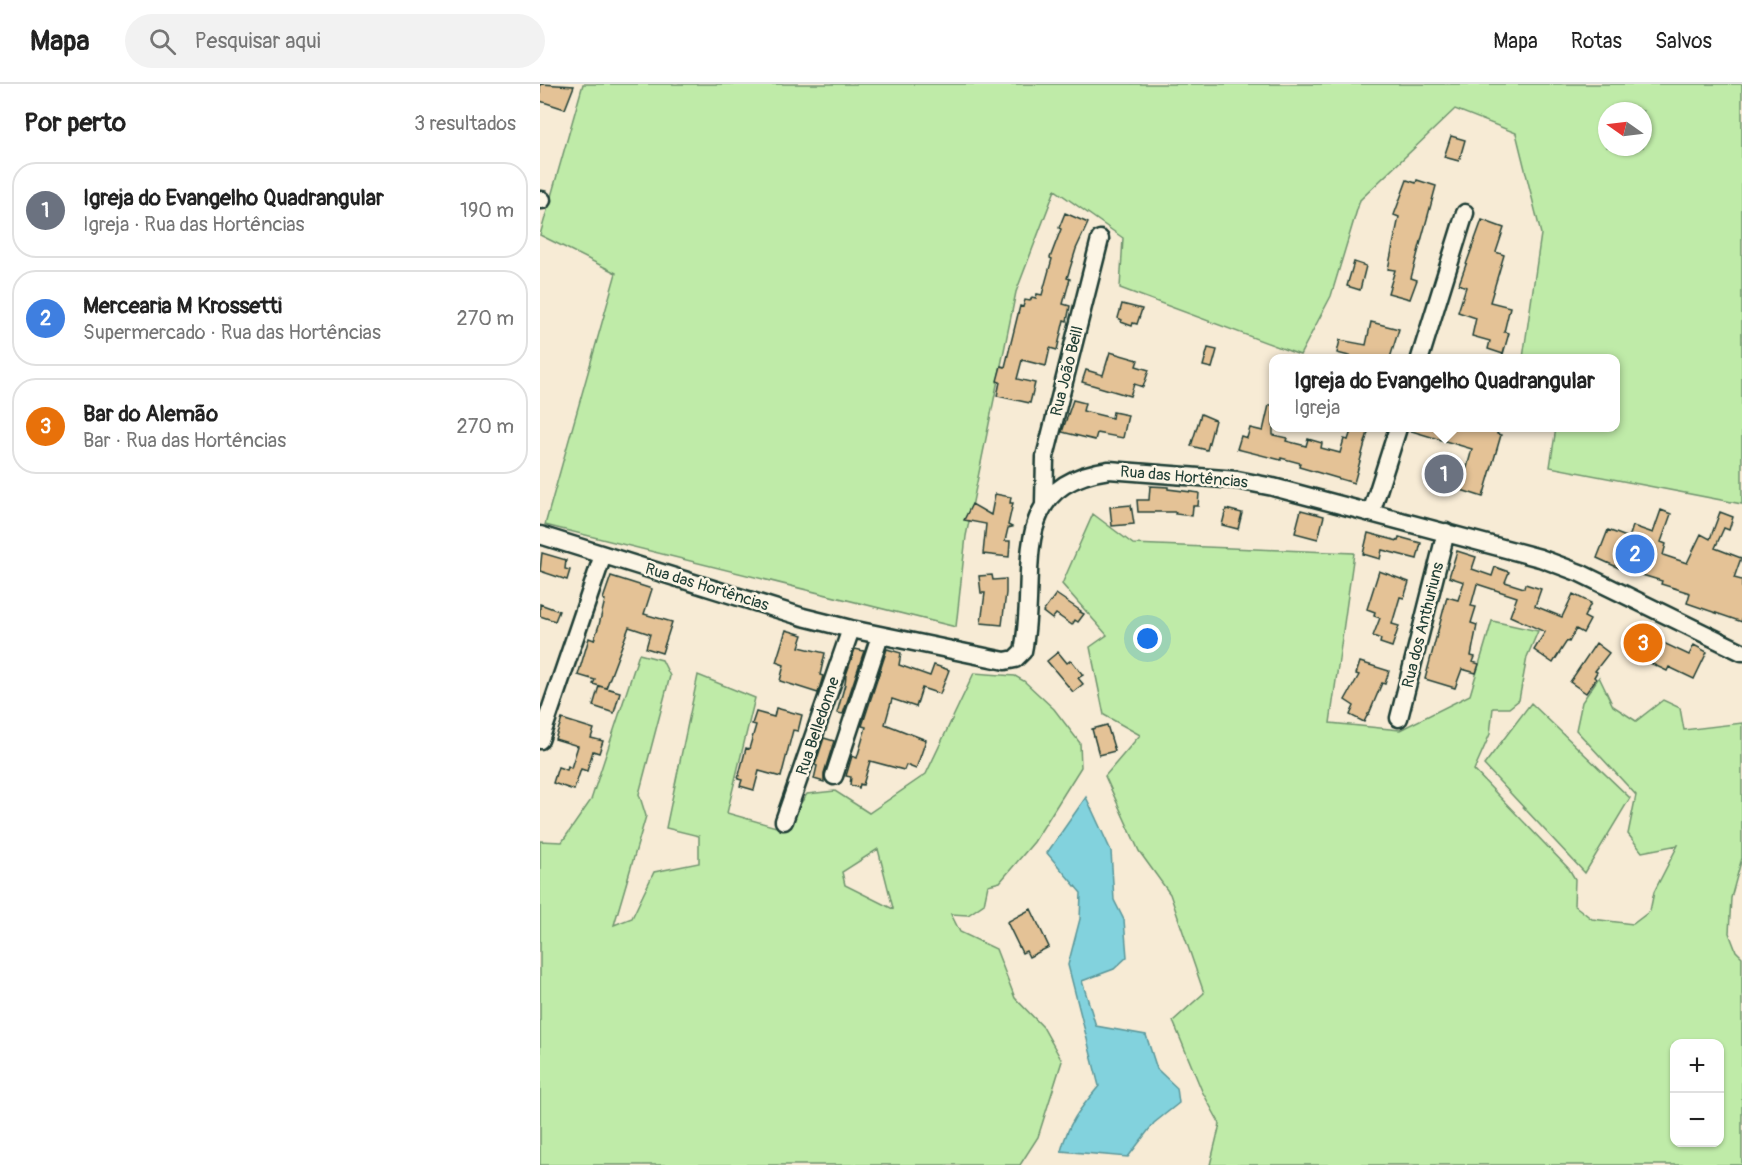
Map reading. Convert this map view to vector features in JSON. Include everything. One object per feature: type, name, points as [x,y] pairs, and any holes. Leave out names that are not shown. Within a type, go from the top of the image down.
[{"type":"street","points":[[1420,354],[1465,213]]},
{"type":"street","name":"Rua João Beill","points":[[1044,504],[1045,457],[1100,239]]},
{"type":"street","points":[[1371,513],[1397,432]]},
{"type":"street","name":"Rua das Hortências","points":[[540,535],[803,617],[880,636],[1005,661],[1015,659],[1023,651],[1026,640],[1033,535],[1044,504],[1056,489],[1092,472],[1110,470],[1237,480],[1273,487],[1512,549],[1561,565],[1742,652]]},
{"type":"street","name":"Rua dos Anthuriuns","points":[[1399,718],[1446,532]]},
{"type":"street","points":[[540,740],[603,555]]},
{"type":"street","name":"Rua Belledonne","points":[[784,821],[851,629]]},
{"type":"street","points":[[834,776],[880,636]]},
{"type":"green space","points":[[583,84],[1742,84],[1742,504],[1550,467],[1555,432],[1620,432],[1620,354],[1524,354],[1541,234],[1516,133],[1455,109],[1360,200],[1331,296],[1301,354],[1120,288],[1123,238],[1055,190],[1016,292],[966,536],[956,627],[545,525],[616,273],[540,235]]},
{"type":"green space","points":[[1093,514],[1133,544],[1354,553],[1330,723],[1400,730],[1470,695],[1492,621],[1538,631],[1527,657],[1519,700],[1509,708],[1493,708],[1490,734],[1474,770],[1569,869],[1575,879],[1574,905],[1592,919],[1633,924],[1650,911],[1654,892],[1678,845],[1642,852],[1628,834],[1636,795],[1576,730],[1582,702],[1599,677],[1613,706],[1636,721],[1663,700],[1680,708],[1684,730],[1742,723],[1742,858],[1731,898],[1729,933],[1736,951],[1742,957],[1742,1165],[1210,1165],[1220,1124],[1202,1091],[1173,1021],[1204,993],[1170,894],[1139,851],[1105,776],[1140,735],[1104,715],[1090,647],[1107,635],[1062,584]]},
{"type":"green space","points":[[639,654],[662,660],[670,676],[639,794],[646,816],[614,925],[632,918],[654,872],[699,863],[699,836],[666,828],[698,675],[755,698],[727,813],[783,829],[807,794],[835,791],[869,813],[926,774],[974,673],[1015,676],[1024,681],[1054,709],[1080,743],[1081,767],[1034,842],[1000,882],[988,885],[984,904],[968,915],[951,914],[960,932],[996,949],[1015,998],[1043,1027],[1062,1061],[1038,1137],[1020,1165],[540,1165],[540,841],[562,842],[591,800]],"holes":[[[878,849],[893,909],[845,885],[842,872]]]},
{"type":"green space","points":[[1531,703],[1630,798],[1585,873],[1484,765]]},
{"type":"water","points":[[1086,797],[1111,851],[1114,900],[1124,920],[1127,957],[1114,969],[1082,981],[1096,1026],[1146,1035],[1157,1069],[1177,1088],[1179,1103],[1154,1123],[1128,1157],[1061,1151],[1076,1116],[1099,1086],[1068,965],[1080,919],[1081,893],[1047,853]]},
{"type":"building","points":[[540,84],[574,86],[565,109],[540,101]]},
{"type":"building","points":[[1451,136],[1465,140],[1459,161],[1444,157]]},
{"type":"building","points":[[1407,180],[1416,183],[1417,180],[1436,186],[1411,278],[1417,280],[1410,299],[1388,293],[1395,270],[1388,269],[1399,217],[1394,215]]},
{"type":"building","points":[[1065,213],[1088,223],[1076,249],[1067,278],[1070,279],[1063,304],[1070,306],[1057,350],[1050,348],[1046,366],[1022,360],[1017,379],[1035,383],[1030,403],[997,396],[1000,382],[997,381],[1001,366],[1005,367],[1020,306],[1023,307],[1025,300],[1030,301],[1032,297],[1036,298],[1037,294],[1042,295],[1052,259],[1050,258]]},
{"type":"building","points":[[1482,220],[1504,228],[1496,252],[1504,255],[1490,302],[1510,307],[1504,332],[1509,333],[1503,354],[1488,349],[1490,341],[1472,336],[1476,318],[1458,312],[1466,287],[1459,284]]},
{"type":"building","points":[[1354,262],[1366,266],[1360,290],[1347,286]]},
{"type":"building","points":[[1122,304],[1142,309],[1137,324],[1133,323],[1132,326],[1121,322],[1122,320],[1118,318]]},
{"type":"building","points":[[1371,322],[1399,329],[1391,354],[1337,353],[1340,340],[1366,345]]},
{"type":"building","points":[[1208,348],[1217,350],[1212,368],[1203,366]]},
{"type":"building","points":[[1110,352],[1138,360],[1136,366],[1149,370],[1143,387],[1134,384],[1130,396],[1082,382],[1086,370],[1103,375]]},
{"type":"building","points":[[1073,400],[1085,403],[1083,411],[1112,418],[1113,412],[1128,415],[1123,438],[1097,433],[1095,440],[1062,432]]},
{"type":"building","points":[[1269,405],[1269,432],[1287,438],[1286,441],[1306,446],[1308,439],[1322,443],[1321,448],[1340,453],[1344,439],[1348,440],[1351,432],[1368,432],[1354,483],[1299,467],[1300,463],[1237,449],[1241,436],[1247,438],[1250,428],[1263,431]]},
{"type":"building","points":[[1201,414],[1215,420],[1207,450],[1191,446]]},
{"type":"building","points":[[1415,432],[1497,432],[1501,435],[1483,497],[1461,490],[1472,449]]},
{"type":"building","points":[[1150,486],[1199,493],[1198,506],[1193,506],[1192,516],[1175,514],[1176,512],[1138,512],[1137,500],[1149,500]]},
{"type":"building","points":[[995,494],[1011,497],[1010,503],[1013,503],[1008,525],[1012,527],[1008,528],[1005,541],[1010,541],[1009,557],[983,554],[986,524],[964,520],[972,504],[991,515]]},
{"type":"building","points":[[1131,505],[1134,524],[1112,526],[1110,507]]},
{"type":"building","points":[[1226,509],[1242,513],[1238,529],[1222,525]]},
{"type":"building","points":[[1301,510],[1324,516],[1318,539],[1295,533]]},
{"type":"building","points":[[1661,510],[1671,514],[1661,542],[1666,544],[1663,555],[1687,563],[1701,534],[1710,539],[1720,512],[1733,517],[1729,530],[1724,528],[1715,548],[1741,558],[1734,578],[1742,580],[1742,622],[1687,603],[1690,593],[1597,558],[1608,530],[1629,538],[1633,526],[1653,533]]},
{"type":"building","points":[[1368,533],[1398,541],[1399,537],[1421,543],[1417,559],[1382,550],[1380,559],[1363,554]]},
{"type":"building","points":[[1457,551],[1476,557],[1472,569],[1492,576],[1495,567],[1509,572],[1505,582],[1524,588],[1525,584],[1541,589],[1535,606],[1562,617],[1573,594],[1591,603],[1584,617],[1590,620],[1583,633],[1576,629],[1553,663],[1534,650],[1545,632],[1510,616],[1517,597],[1477,584],[1471,606],[1476,607],[1471,623],[1477,625],[1471,656],[1475,657],[1473,662],[1479,664],[1476,673],[1462,669],[1455,688],[1425,679],[1447,597],[1458,600],[1464,582],[1449,577]]},
{"type":"building","points":[[542,553],[566,560],[565,569],[570,570],[567,580],[540,571]]},
{"type":"building","points":[[1379,571],[1409,582],[1404,598],[1400,597],[1392,624],[1399,626],[1392,647],[1380,643],[1381,639],[1373,636],[1380,618],[1374,616],[1375,612],[1367,609]]},
{"type":"building","points":[[992,575],[993,580],[1006,579],[1002,625],[981,623],[985,593],[981,593],[979,576]]},
{"type":"building","points":[[611,576],[652,589],[644,614],[672,622],[662,653],[646,648],[650,634],[629,627],[606,688],[593,684],[595,680],[578,675],[589,638],[594,640],[599,625],[605,600],[603,599]]},
{"type":"building","points":[[1056,594],[1084,614],[1078,622],[1075,620],[1072,625],[1056,614],[1052,619],[1043,612]]},
{"type":"building","points":[[540,604],[559,611],[555,621],[540,616]]},
{"type":"building","points":[[1641,623],[1661,633],[1657,640],[1689,655],[1694,645],[1707,652],[1694,679],[1669,667],[1667,671],[1646,661],[1645,664],[1625,653]]},
{"type":"building","points":[[786,630],[803,635],[799,647],[825,653],[820,675],[823,676],[818,693],[780,681],[784,665],[776,662]]},
{"type":"building","points":[[1596,643],[1609,653],[1595,671],[1597,672],[1594,677],[1596,679],[1586,693],[1570,682]]},
{"type":"building","points":[[855,649],[864,651],[843,714],[837,713],[846,675]]},
{"type":"building","points":[[887,649],[901,653],[899,665],[930,676],[934,665],[949,670],[940,694],[922,688],[916,707],[892,699],[885,724],[926,740],[916,769],[906,765],[904,770],[870,761],[863,785],[860,784],[859,788],[850,785],[851,777],[846,776],[852,756],[857,758],[866,727],[862,726]]},
{"type":"building","points":[[1058,652],[1067,663],[1071,660],[1083,675],[1078,678],[1083,684],[1073,692],[1047,661]]},
{"type":"building","points":[[1360,662],[1389,671],[1385,684],[1382,683],[1364,722],[1350,715],[1354,706],[1345,700],[1359,675],[1356,674]]},
{"type":"building","points":[[599,686],[620,692],[614,713],[593,706]]},
{"type":"building","points":[[776,708],[802,715],[798,731],[793,730],[781,777],[759,771],[754,790],[740,786],[742,780],[738,779],[746,748],[749,749],[756,725],[752,724],[756,712],[774,717]]},
{"type":"building","points":[[562,719],[594,729],[591,738],[603,741],[599,753],[593,751],[587,771],[581,769],[574,790],[553,783],[558,767],[567,770],[568,766],[571,768],[578,746],[555,739]]},
{"type":"building","points":[[1107,725],[1115,751],[1099,755],[1092,729]]},
{"type":"building","points":[[824,738],[834,741],[824,773],[824,782],[814,779],[817,766],[815,765]]},
{"type":"building","points":[[1031,909],[1049,947],[1029,957],[1026,951],[1022,953],[1007,922]]},
{"type":"place","name":"Igreja do Evangelho Quadrangular","points":[[1444,474]]},
{"type":"place","name":"Mercearia M Krossetti","points":[[1635,554]]},
{"type":"place","name":"Bar do Alemão","points":[[1643,643]]}]
